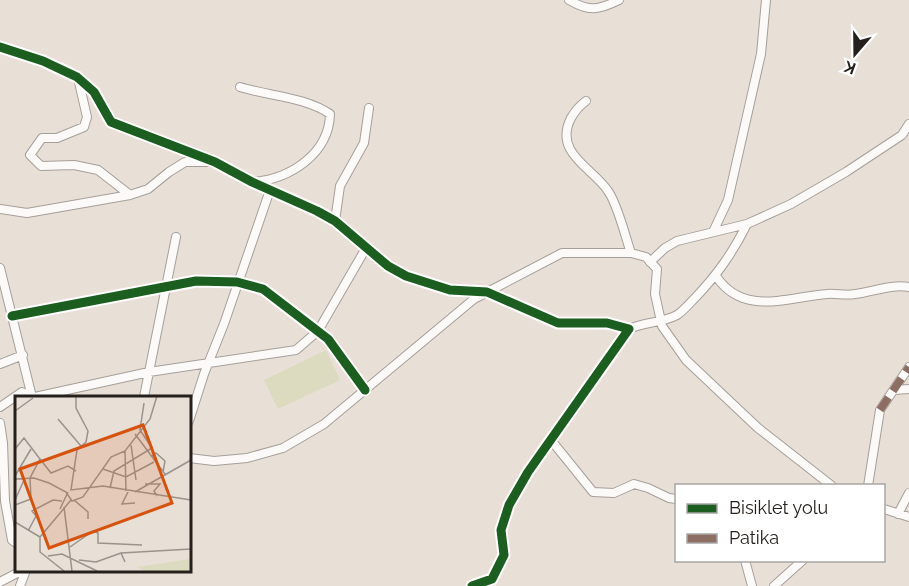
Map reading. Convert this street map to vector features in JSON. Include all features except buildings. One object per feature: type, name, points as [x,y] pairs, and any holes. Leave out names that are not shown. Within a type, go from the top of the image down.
[{"type":"street","points":[[569,0],[583,8],[604,8],[619,0]]},
{"type":"street","points":[[713,232],[728,200],[760,54],[766,0]]},
{"type":"street","points":[[0,47],[43,61],[77,77],[94,92],[111,122],[215,162],[335,221],[388,266],[406,276],[450,290],[487,292],[558,322],[607,323],[628,329]]},
{"type":"street","points":[[77,77],[87,117],[84,127],[57,138],[42,138],[30,156],[41,166],[74,165],[98,170],[130,195]]},
{"type":"street","points":[[240,87],[317,106],[330,114],[330,126],[320,145],[304,164],[270,181],[252,182]]},
{"type":"street","points":[[586,101],[579,105],[568,123],[567,144],[572,154],[609,192],[631,253]]},
{"type":"street","points":[[335,221],[340,186],[364,143],[369,108]]},
{"type":"street","points":[[650,262],[665,248],[677,241],[747,224],[791,204],[846,172],[902,135],[909,124]]},
{"type":"street","points":[[0,209],[27,213],[130,195],[148,189],[185,162],[215,162]]},
{"type":"street","points":[[190,418],[270,190]]},
{"type":"street","points":[[472,586],[492,579],[504,555],[501,530],[509,505],[528,472],[628,329],[678,314],[716,276],[734,250],[747,224]]},
{"type":"street","points":[[144,396],[176,237]]},
{"type":"street","points":[[38,396],[149,372],[296,350],[318,331],[366,248]]},
{"type":"street","points":[[190,458],[214,460],[247,458],[283,448],[324,424],[474,299],[562,253],[631,253],[645,256],[657,269],[655,294],[660,320],[686,360],[758,428],[829,484]]},
{"type":"street","points":[[0,268],[33,396]]},
{"type":"street","points":[[716,276],[722,285],[737,295],[768,303],[828,294],[853,295],[896,285],[909,287]]},
{"type":"street","points":[[12,316],[196,281],[237,282],[264,289],[328,339],[365,390]]},
{"type":"street","points":[[0,364],[22,355]]},
{"type":"street","points":[[868,484],[880,410],[909,367]]},
{"type":"street","points":[[894,390],[909,389]]},
{"type":"street","points":[[16,396],[22,392],[31,396]]},
{"type":"street","points":[[0,407],[15,397]]},
{"type":"street","points":[[0,423],[5,501],[12,540],[15,542]]},
{"type":"street","points":[[551,440],[593,492],[614,493],[634,484],[675,499]]},
{"type":"street","points":[[898,514],[909,493]]},
{"type":"street","points":[[885,509],[909,517]]},
{"type":"street","points":[[745,562],[752,586]]},
{"type":"street","points":[[774,586],[802,562]]},
{"type":"street","points":[[0,582],[23,571]]},
{"type":"street","points":[[20,586],[25,571]]},
{"type":"green space","points":[[326,350],[340,380],[278,409],[264,380]]},
{"type":"marked path","points":[[880,410],[909,367]]},
{"type":"cycle path","points":[[0,47],[43,61],[77,77],[94,92],[111,122],[215,162],[335,221],[388,266],[406,276],[450,290],[487,292],[558,323],[607,323],[629,329],[528,472],[509,505],[501,530],[504,555],[492,579],[472,586]]},
{"type":"cycle path","points":[[12,316],[196,281],[237,282],[263,289],[328,339],[365,390]]}]
